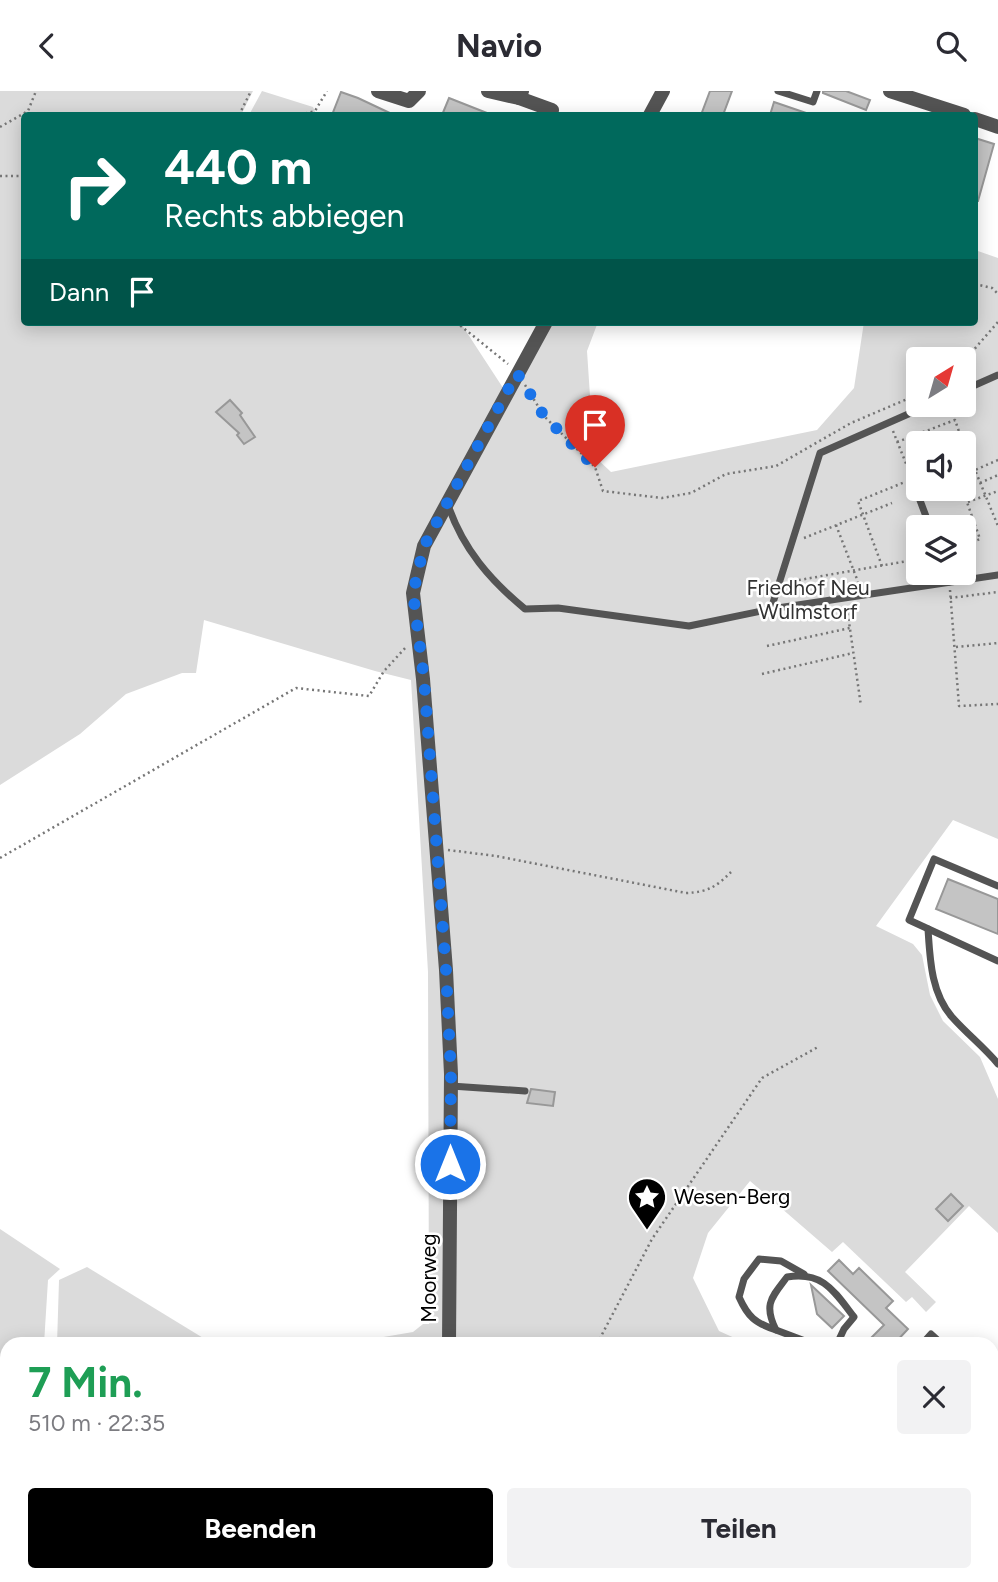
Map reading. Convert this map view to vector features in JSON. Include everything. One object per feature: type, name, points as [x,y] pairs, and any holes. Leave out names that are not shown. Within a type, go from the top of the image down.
[{"type":"street","points":[[378,91],[409,101],[419,91]]},
{"type":"street","points":[[488,91],[520,95],[552,110]]},
{"type":"street","points":[[652,112],[663,91]]},
{"type":"street","points":[[890,91],[955,112]]},
{"type":"street","points":[[978,120],[998,127]]},
{"type":"street","name":"Moorweg","points":[[449,1337],[451,1086],[437,848],[419,633],[413,593],[424,546],[544,326]]},
{"type":"lane","points":[[778,91],[813,102],[817,91]]},
{"type":"lane","points":[[976,385],[998,375]]},
{"type":"lane","points":[[771,609],[821,453],[906,415]]},
{"type":"lane","points":[[447,501],[457,532],[473,557],[499,586],[525,609],[558,608],[689,626],[771,609],[929,585]]},
{"type":"lane","points":[[976,578],[998,575]]},
{"type":"lane","points":[[998,886],[934,859],[909,920],[998,961]]},
{"type":"lane","points":[[928,929],[930,965],[937,993],[950,1015],[998,1064]]},
{"type":"lane","points":[[451,1086],[526,1091]]},
{"type":"lane","points":[[794,1337],[756,1324],[747,1314],[739,1297],[744,1279],[759,1259],[781,1261],[830,1286],[854,1317],[840,1337]]},
{"type":"lane","points":[[776,1330],[769,1317],[770,1301],[787,1277],[805,1274]]},
{"type":"path","points":[[26,112],[36,91]]},
{"type":"path","points":[[240,112],[251,91]]},
{"type":"path","points":[[310,112],[314,111],[327,91]]},
{"type":"path","points":[[0,127],[21,115]]},
{"type":"path","points":[[0,176],[21,176]]},
{"type":"path","points":[[978,285],[992,288],[998,294]]},
{"type":"path","points":[[976,347],[998,322]]},
{"type":"path","points":[[462,326],[489,346],[517,373],[544,416],[595,467],[603,491],[662,498],[691,493],[726,474],[776,465],[850,423],[906,399]]},
{"type":"path","points":[[926,431],[955,420],[959,431]]},
{"type":"path","points":[[893,430],[906,464]]},
{"type":"path","points":[[897,442],[906,438]]},
{"type":"path","points":[[998,460],[975,470],[998,526]]},
{"type":"path","points":[[980,483],[998,475]]},
{"type":"path","points":[[882,566],[858,501],[906,481]]},
{"type":"path","points":[[972,515],[967,502],[998,491]]},
{"type":"path","points":[[792,543],[892,503]]},
{"type":"path","points":[[836,525],[863,595]]},
{"type":"path","points":[[976,526],[981,539],[976,541]]},
{"type":"path","points":[[779,584],[906,561]]},
{"type":"path","points":[[949,585],[960,706],[998,704]]},
{"type":"path","points":[[950,598],[998,592]]},
{"type":"path","points":[[845,598],[861,706]]},
{"type":"path","points":[[766,646],[850,628]]},
{"type":"path","points":[[0,858],[296,688],[369,696],[384,671],[419,633]]},
{"type":"path","points":[[955,647],[998,643]]},
{"type":"path","points":[[762,674],[853,653]]},
{"type":"path","points":[[437,848],[496,856],[686,893],[706,892],[717,887],[731,872]]},
{"type":"path","points":[[601,1337],[652,1239],[762,1079],[818,1047]]},
{"type":"green space","name":"Friedhof Neu Wulmstorf","points":[[0,91],[253,91],[242,112],[21,112],[21,326],[463,326],[507,394],[544,326],[596,326],[587,351],[594,456],[611,472],[817,430],[854,388],[863,326],[978,326],[978,251],[998,258],[998,839],[953,820],[876,926],[913,944],[922,955],[930,995],[943,1021],[980,1057],[998,1099],[998,1233],[969,1206],[905,1272],[936,1302],[926,1312],[912,1297],[906,1302],[843,1242],[832,1252],[750,1181],[708,1233],[693,1278],[719,1331],[732,1337],[383,1337],[413,1332],[423,1324],[429,1324],[428,972],[411,680],[204,620],[196,673],[182,673],[126,694],[80,734],[0,785]]},
{"type":"green space","points":[[262,91],[313,107],[315,112],[251,112]]},
{"type":"green space","points":[[0,1229],[60,1269],[48,1280],[44,1337],[0,1337]]},
{"type":"green space","points":[[87,1267],[202,1337],[57,1337],[59,1280]]},
{"type":"building","points":[[710,91],[732,91],[724,112],[702,112]]},
{"type":"building","points":[[823,91],[846,91],[870,100],[866,110]]},
{"type":"building","points":[[341,92],[388,112],[333,112]]},
{"type":"building","points":[[449,98],[484,112],[443,112]]},
{"type":"building","points":[[774,102],[803,112],[771,112]]},
{"type":"building","points":[[978,139],[994,144],[978,201]]},
{"type":"building","points":[[230,400],[242,413],[240,415],[255,437],[244,444],[237,435],[239,433],[216,412]]},
{"type":"building","points":[[948,879],[998,899],[998,934],[936,909]]},
{"type":"building","points":[[531,1089],[555,1092],[553,1106],[527,1103]]},
{"type":"building","points":[[951,1194],[963,1206],[948,1221],[936,1209]]},
{"type":"building","points":[[839,1260],[853,1274],[859,1268],[893,1301],[886,1308],[908,1329],[901,1337],[872,1337],[884,1325],[828,1271]]},
{"type":"building","points":[[811,1285],[844,1316],[832,1328],[817,1314]]},
{"type":"place","name":"Wesen-Berg","points":[[647,1231]]},
{"type":"route","points":[[450,1164],[451,1074],[446,970],[424,679],[413,593],[424,546],[517,373],[544,416],[595,467]]}]
